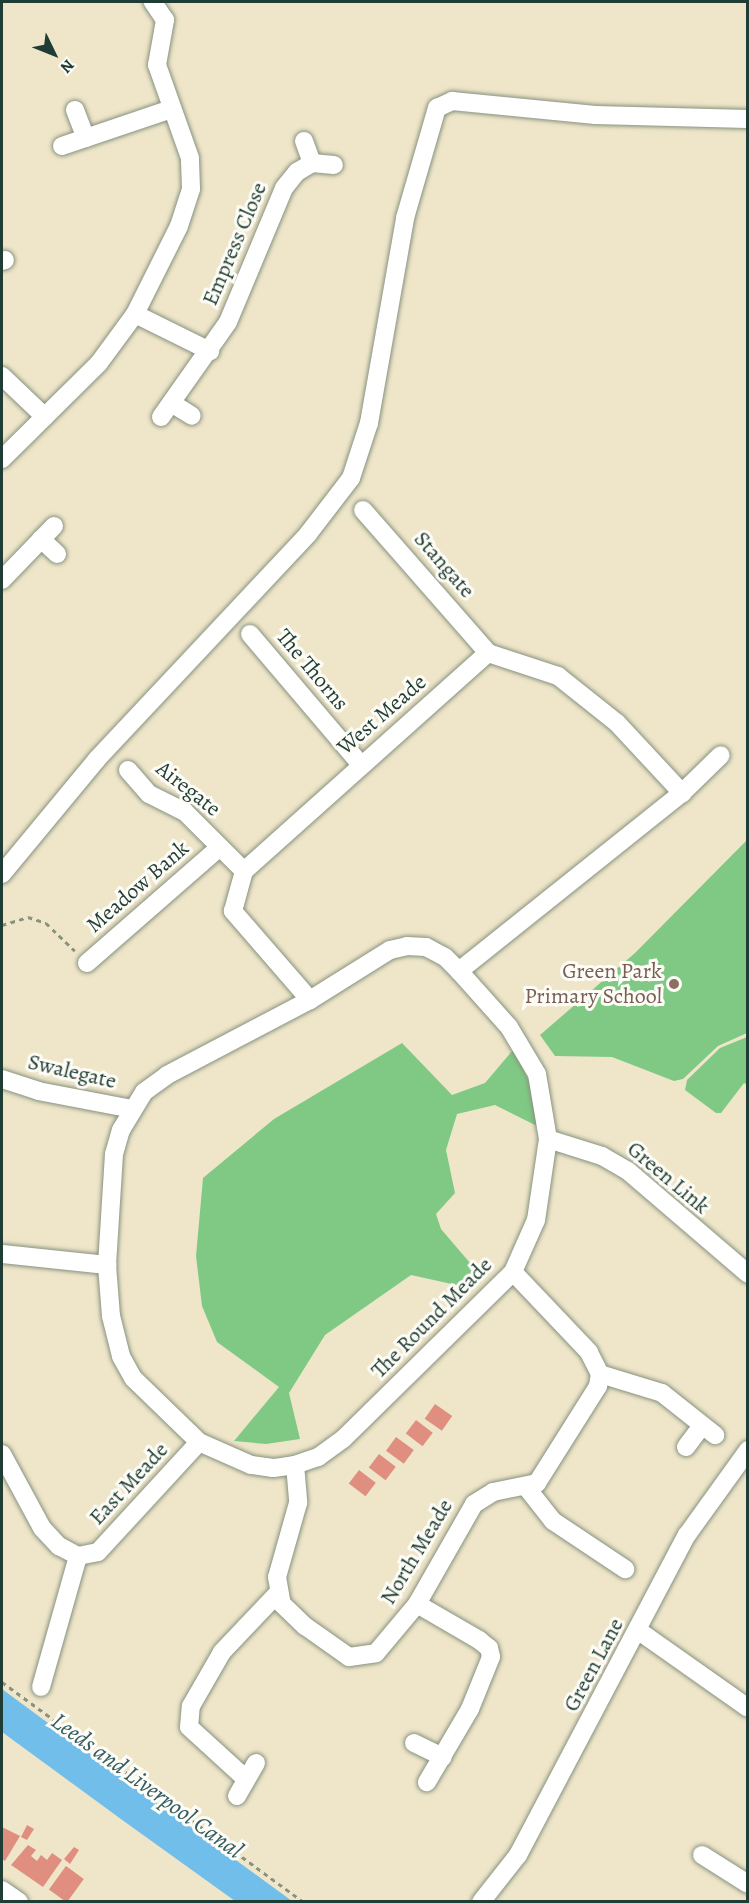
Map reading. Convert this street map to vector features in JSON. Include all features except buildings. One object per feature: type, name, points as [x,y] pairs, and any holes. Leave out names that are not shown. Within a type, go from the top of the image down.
[{"type":"street","points":[[2,459],[99,363],[135,314],[160,271],[191,189],[190,158],[157,65],[165,20],[153,2]]},
{"type":"street","points":[[2,874],[97,759],[308,534],[351,478],[369,423],[405,218],[437,108],[452,101],[596,115],[747,119]]},
{"type":"street","points":[[62,146],[171,109]]},
{"type":"street","points":[[75,110],[86,138]]},
{"type":"street","points":[[304,141],[312,163],[334,165]]},
{"type":"street","name":"Empress Close","points":[[192,416],[167,410],[210,351],[246,282],[284,188],[297,172],[312,163]]},
{"type":"street","points":[[135,314],[210,351]]},
{"type":"street","points":[[2,376],[45,417]]},
{"type":"street","name":"Stangate","points":[[363,510],[488,653]]},
{"type":"street","points":[[2,580],[54,526]]},
{"type":"street","points":[[41,539],[57,554]]},
{"type":"street","name":"The Thorns","points":[[250,634],[361,765]]},
{"type":"street","points":[[488,653],[558,676],[617,723],[682,793]]},
{"type":"street","name":"West Meade","points":[[244,871],[488,653]]},
{"type":"street","points":[[459,970],[682,793],[721,755]]},
{"type":"street","name":"Airegate","points":[[128,770],[149,794],[185,812],[244,871]]},
{"type":"street","name":"Meadow Bank","points":[[87,963],[220,847]]},
{"type":"street","points":[[244,871],[233,911],[310,1000]]},
{"type":"street","name":"The Round Meade","points":[[407,946],[426,947],[445,957],[509,1027],[537,1074],[548,1139],[536,1220],[513,1272],[343,1439],[318,1457],[295,1466],[251,1465],[199,1442],[133,1378],[121,1356],[111,1316],[107,1265],[114,1154],[132,1109],[144,1092],[167,1075],[310,1000],[390,950],[407,946]]},
{"type":"street","name":"Swalegate","points":[[2,1079],[38,1091],[132,1109]]},
{"type":"street","name":"Green Link","points":[[548,1139],[602,1156],[628,1171],[747,1274]]},
{"type":"street","points":[[2,1254],[107,1265]]},
{"type":"street","points":[[513,1272],[590,1352],[600,1374],[598,1386],[544,1474],[527,1488],[553,1521],[625,1569]]},
{"type":"street","points":[[600,1374],[662,1393],[708,1431],[686,1447]]},
{"type":"street","name":"East Meade","points":[[78,1556],[98,1552],[114,1538],[199,1442]]},
{"type":"street","points":[[2,1454],[42,1528],[59,1546],[78,1556],[41,1688]]},
{"type":"street","name":"Green Lane","points":[[481,1902],[518,1855],[639,1631],[687,1535],[746,1454]]},
{"type":"street","points":[[246,1779],[189,1727],[190,1706],[222,1652],[278,1593],[277,1577],[298,1503],[295,1466]]},
{"type":"street","points":[[2,1494],[17,1484]]},
{"type":"street","name":"North Meade","points":[[278,1593],[289,1612],[349,1657],[376,1653],[417,1604],[474,1504],[493,1492],[527,1488]]},
{"type":"street","points":[[417,1604],[489,1648],[491,1657],[470,1709],[427,1782]]},
{"type":"street","points":[[639,1631],[747,1708]]},
{"type":"street","points":[[414,1743],[443,1757]]},
{"type":"street","points":[[237,1796],[256,1763]]},
{"type":"street","points":[[702,1855],[747,1884]]},
{"type":"street","points":[[2,1890],[19,1902]]},
{"type":"path","points":[[2,925],[28,917],[46,923],[87,963]]},
{"type":"path","points":[[2,1682],[304,1902]]},
{"type":"green space","name":"Green Park Primary School","points":[[747,840],[747,1033],[718,1046],[683,1079],[674,1081],[612,1057],[555,1056],[540,1035],[635,953]]},
{"type":"green space","points":[[747,1037],[747,1085],[744,1083],[721,1113],[716,1113],[685,1090],[687,1080],[720,1048]]},
{"type":"green space","points":[[402,1043],[452,1095],[485,1083],[513,1050],[530,1083],[537,1126],[495,1105],[457,1114],[446,1150],[455,1193],[436,1214],[441,1229],[482,1277],[470,1288],[411,1275],[325,1335],[289,1393],[300,1439],[266,1444],[234,1441],[279,1387],[217,1342],[202,1306],[196,1256],[203,1178],[274,1119]]},
{"type":"water","name":"Leeds and Liverpool Canal","points":[[2,1689],[292,1901],[235,1901],[125,1822],[2,1732]]},
{"type":"place","name":"Green Park Primary School","points":[[674,984]]}]
